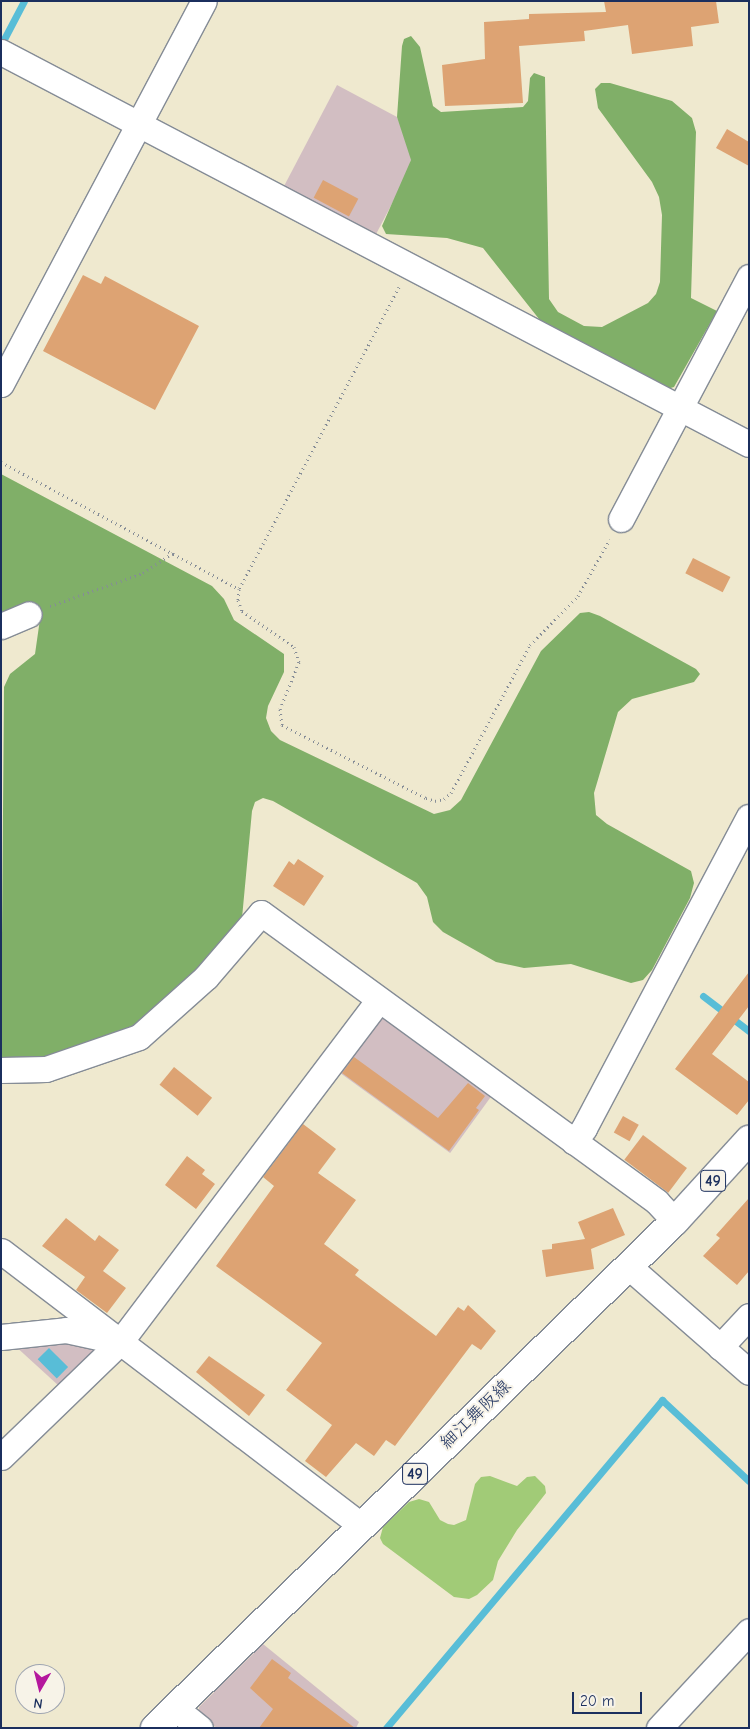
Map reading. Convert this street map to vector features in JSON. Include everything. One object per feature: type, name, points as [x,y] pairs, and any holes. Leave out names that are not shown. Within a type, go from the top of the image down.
[{"type":"main road","name":"細江舞阪線","points":[[155,1728],[675,1221],[749,1140]]},
{"type":"street","points":[[1,384],[204,1]]},
{"type":"street","points":[[1,52],[749,444]]},
{"type":"street","points":[[620,519],[749,277]]},
{"type":"street","points":[[1,626],[29,614]]},
{"type":"street","points":[[574,1142],[584,1128],[749,817]]},
{"type":"street","points":[[1,1070],[46,1068],[139,1037],[206,977],[261,913],[657,1202],[675,1221]]},
{"type":"street","points":[[1,1457],[120,1342],[379,1000]]},
{"type":"street","points":[[1,1252],[362,1526]]},
{"type":"street","points":[[628,1266],[749,1372]]},
{"type":"street","points":[[720,1347],[749,1316]]},
{"type":"street","points":[[1,1337],[66,1330],[120,1342]]},
{"type":"street","points":[[659,1728],[749,1631]]},
{"type":"street","points":[[175,1708],[200,1728]]},
{"type":"path","points":[[410,266],[239,589],[238,600],[242,611],[294,647],[298,662],[280,709],[282,725],[435,802],[451,793],[530,645],[578,596],[620,519]]},
{"type":"path","points":[[1,462],[239,589]]},
{"type":"path","points":[[29,614],[143,573],[173,553]]},
{"type":"shaded area","points":[[337,85],[397,117],[409,145],[411,160],[407,175],[374,238],[282,190]]},
{"type":"shaded area","points":[[382,1012],[494,1093],[450,1153],[339,1072]]},
{"type":"shaded area","points":[[66,1338],[94,1345],[96,1350],[59,1386],[13,1344]]},
{"type":"shaded area","points":[[263,1644],[359,1722],[356,1728],[217,1728],[199,1714],[199,1707]]},
{"type":"green space","points":[[411,36],[420,47],[433,106],[441,112],[523,107],[528,101],[530,78],[534,73],[545,77],[549,299],[558,312],[584,326],[602,327],[648,303],[656,294],[660,282],[662,215],[659,197],[652,182],[598,108],[595,89],[601,83],[610,83],[672,101],[692,118],[696,132],[691,298],[717,311],[674,387],[667,389],[543,324],[483,248],[447,238],[386,234],[382,226],[411,160],[397,117],[402,46],[404,39]]},
{"type":"green space","points":[[1,474],[212,586],[224,599],[234,620],[284,654],[284,672],[268,706],[266,718],[271,731],[280,740],[434,814],[450,810],[461,800],[541,651],[580,613],[589,612],[600,616],[696,669],[700,674],[694,682],[632,699],[618,712],[594,793],[596,815],[607,824],[691,871],[694,883],[690,898],[652,970],[643,980],[631,983],[571,964],[524,968],[496,962],[443,932],[433,922],[427,897],[417,883],[273,801],[263,798],[255,802],[252,811],[242,918],[235,931],[145,1022],[57,1057],[1,1061],[4,687],[10,674],[35,654],[40,619],[1,618]]},
{"type":"green space","points":[[490,1476],[517,1486],[527,1477],[535,1476],[545,1486],[546,1493],[517,1530],[498,1561],[493,1580],[477,1595],[469,1599],[454,1597],[383,1544],[380,1538],[383,1527],[409,1502],[419,1499],[429,1502],[440,1520],[448,1524],[454,1525],[466,1520],[475,1484],[481,1477]]},
{"type":"water","points":[[49,1348],[68,1367],[57,1378],[38,1359]]},
{"type":"building","points":[[604,1],[716,1],[719,23],[691,27],[693,46],[632,54],[628,25],[584,31],[585,41],[519,46],[523,103],[445,106],[442,65],[485,59],[484,22],[529,19],[529,14],[606,12]]},
{"type":"building","points":[[727,129],[749,142],[749,166],[716,148]]},
{"type":"building","points":[[323,180],[358,199],[349,216],[314,198]]},
{"type":"building","points":[[83,275],[101,284],[105,276],[199,326],[155,410],[43,351]]},
{"type":"building","points":[[693,558],[730,577],[723,592],[685,573]]},
{"type":"building","points":[[298,859],[324,876],[304,906],[273,886],[289,861],[294,865]]},
{"type":"building","points":[[749,972],[749,1006],[712,1054],[749,1082],[749,1100],[737,1115],[675,1069]]},
{"type":"building","points":[[354,1057],[438,1118],[468,1083],[485,1096],[476,1108],[479,1110],[449,1151],[342,1073]]},
{"type":"building","points":[[174,1067],[212,1098],[198,1116],[160,1085]]},
{"type":"building","points":[[623,1116],[639,1125],[630,1141],[614,1133]]},
{"type":"building","points":[[303,1124],[336,1149],[318,1173],[356,1200],[324,1244],[359,1270],[355,1275],[436,1336],[458,1307],[464,1311],[468,1305],[496,1331],[481,1350],[472,1344],[395,1446],[386,1440],[374,1456],[356,1443],[326,1477],[305,1461],[332,1425],[286,1390],[322,1343],[216,1266],[274,1186],[263,1177]]},
{"type":"building","points":[[643,1135],[687,1168],[668,1193],[624,1160]]},
{"type":"building","points":[[187,1156],[205,1170],[202,1174],[215,1184],[196,1209],[165,1185]]},
{"type":"building","points":[[749,1198],[749,1271],[737,1285],[703,1256],[720,1238],[716,1235]]},
{"type":"building","points":[[613,1208],[625,1235],[591,1249],[594,1269],[546,1277],[542,1250],[552,1249],[552,1244],[585,1239],[578,1222]]},
{"type":"building","points":[[66,1218],[95,1241],[99,1235],[119,1250],[103,1271],[126,1288],[107,1313],[76,1290],[85,1277],[42,1246]]},
{"type":"building","points":[[209,1356],[265,1395],[249,1416],[196,1372]]},
{"type":"building","points":[[272,1659],[291,1673],[288,1678],[355,1728],[259,1728],[273,1709],[250,1688]]},
{"type":"waterway","points":[[3,41],[24,1]]},
{"type":"waterway","points":[[703,996],[749,1031]]},
{"type":"waterway","points":[[386,1728],[662,1400],[749,1481]]}]
